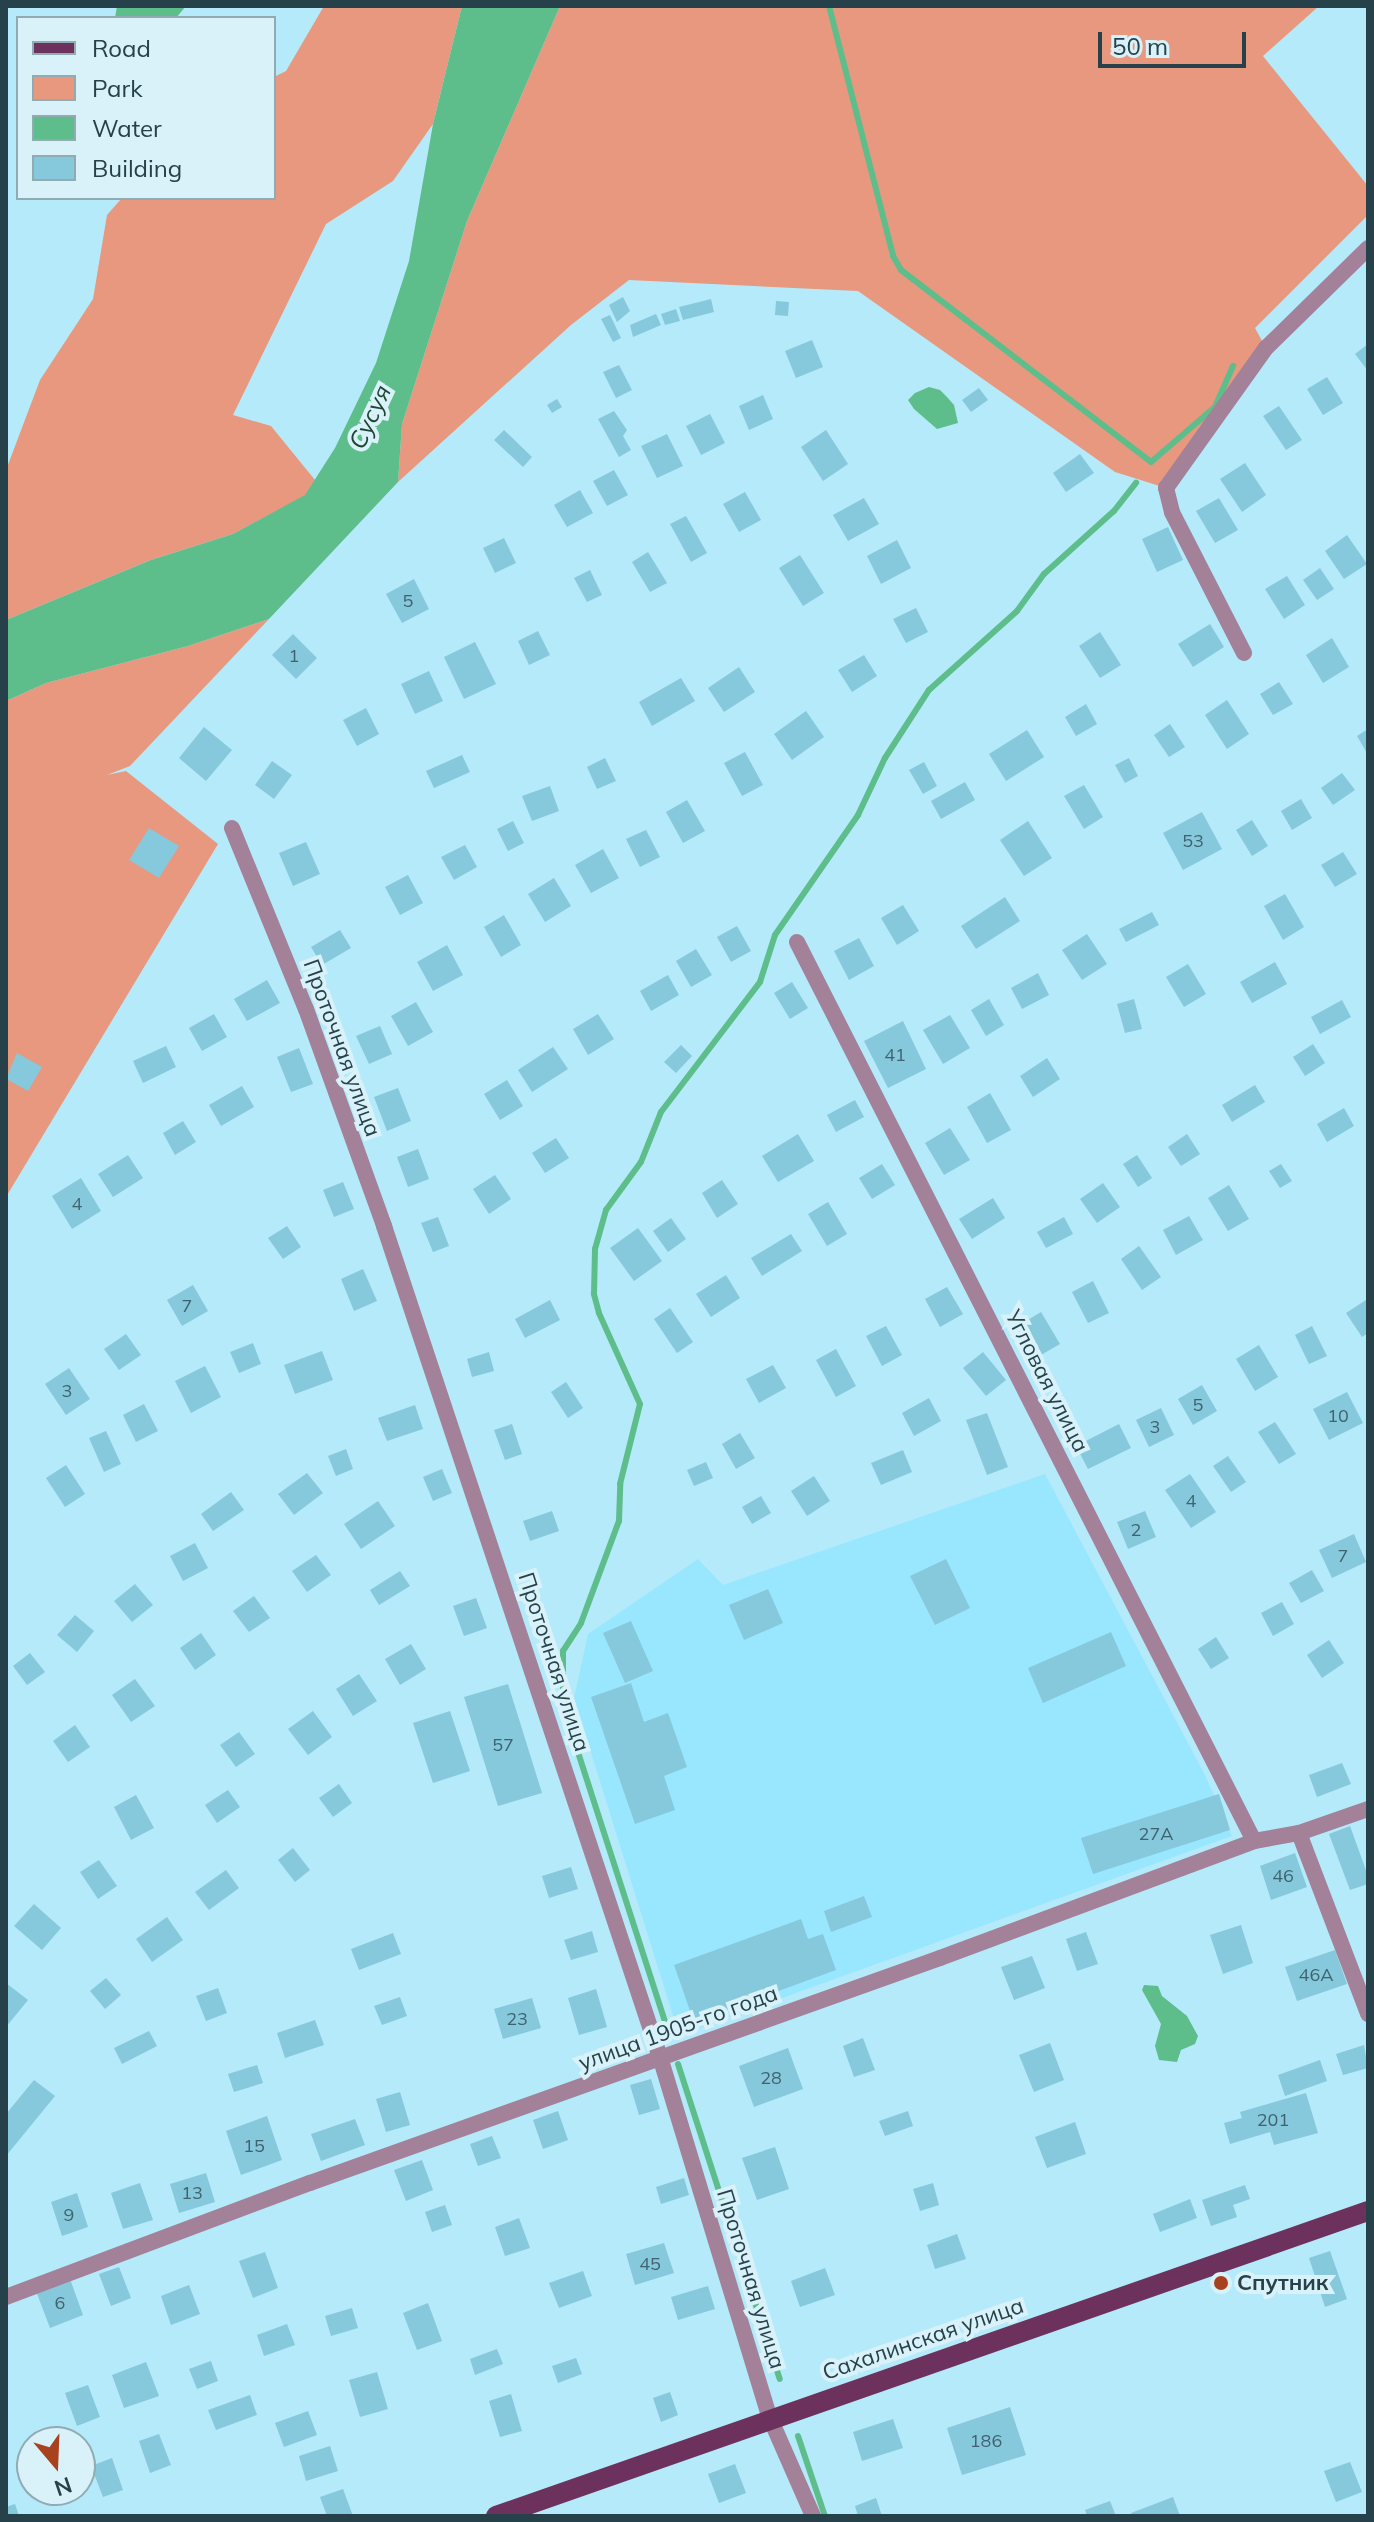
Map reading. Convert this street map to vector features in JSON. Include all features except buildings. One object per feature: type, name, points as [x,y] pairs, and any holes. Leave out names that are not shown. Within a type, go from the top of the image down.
[{"type":"main road","name":"Сахалинская улица","points":[[496,2516],[1368,2211]]},
{"type":"street","points":[[1244,653],[1172,512],[1166,488],[1266,348],[1368,248]]},
{"type":"street","name":"Проточная улица","points":[[232,828],[306,1009],[384,1226],[660,2057],[770,2418],[813,2516]]},
{"type":"street","name":"Угловая улица","points":[[797,942],[1254,1841]]},
{"type":"street","name":"улица 1905-го года","points":[[6,2297],[1254,1841],[1299,1833],[1368,1809]]},
{"type":"street","points":[[1299,1833],[1368,2014]]},
{"type":"shaded area","points":[[1045,1474],[1205,1775],[1232,1836],[679,2035],[574,1698],[588,1634],[698,1559],[723,1585]]},
{"type":"green space","points":[[324,6],[462,6],[433,124],[393,181],[326,224],[233,415],[271,426],[315,480],[305,496],[233,534],[151,560],[6,620],[6,470],[40,380],[93,299],[107,215],[120,200],[276,200],[276,76],[286,71]]},
{"type":"green space","points":[[560,6],[1319,6],[1263,56],[1368,186],[1368,215],[1255,328],[1266,348],[1166,488],[1115,472],[858,291],[629,280],[571,325],[398,482],[402,424],[467,221]]},
{"type":"green space","points":[[269,619],[130,766],[107,775],[126,771],[218,844],[6,1197],[6,701],[46,683],[188,646]]},
{"type":"water","points":[[117,6],[186,6],[178,16],[115,16]]},
{"type":"water","name":"Сусуя","points":[[462,6],[560,6],[467,221],[402,424],[398,482],[269,619],[188,646],[46,683],[6,701],[6,620],[151,560],[233,534],[305,495],[335,448],[376,363],[409,261],[433,124]]},
{"type":"water","points":[[929,387],[940,390],[954,405],[958,423],[937,429],[914,409],[908,400]]},
{"type":"water","points":[[1144,1985],[1158,1986],[1162,1996],[1187,2016],[1198,2036],[1195,2044],[1181,2050],[1177,2062],[1159,2060],[1155,2046],[1161,2024],[1142,1990]]},
{"type":"waterway","points":[[829,6],[893,256],[901,270],[1151,462],[1215,407],[1233,366]]},
{"type":"waterway","points":[[669,2034],[563,1705],[563,1651],[581,1623],[619,1521],[620,1484],[640,1404],[599,1313],[594,1294],[595,1249],[606,1210],[641,1162],[661,1112],[760,982],[775,935],[858,815],[885,758],[929,690],[1017,611],[1044,574],[1114,511],[1136,483]]},
{"type":"waterway","points":[[678,2064],[780,2379]]},
{"type":"waterway","points":[[798,2436],[825,2516]]},
{"type":"place","name":"Спутник","points":[[1221,2283]]}]
